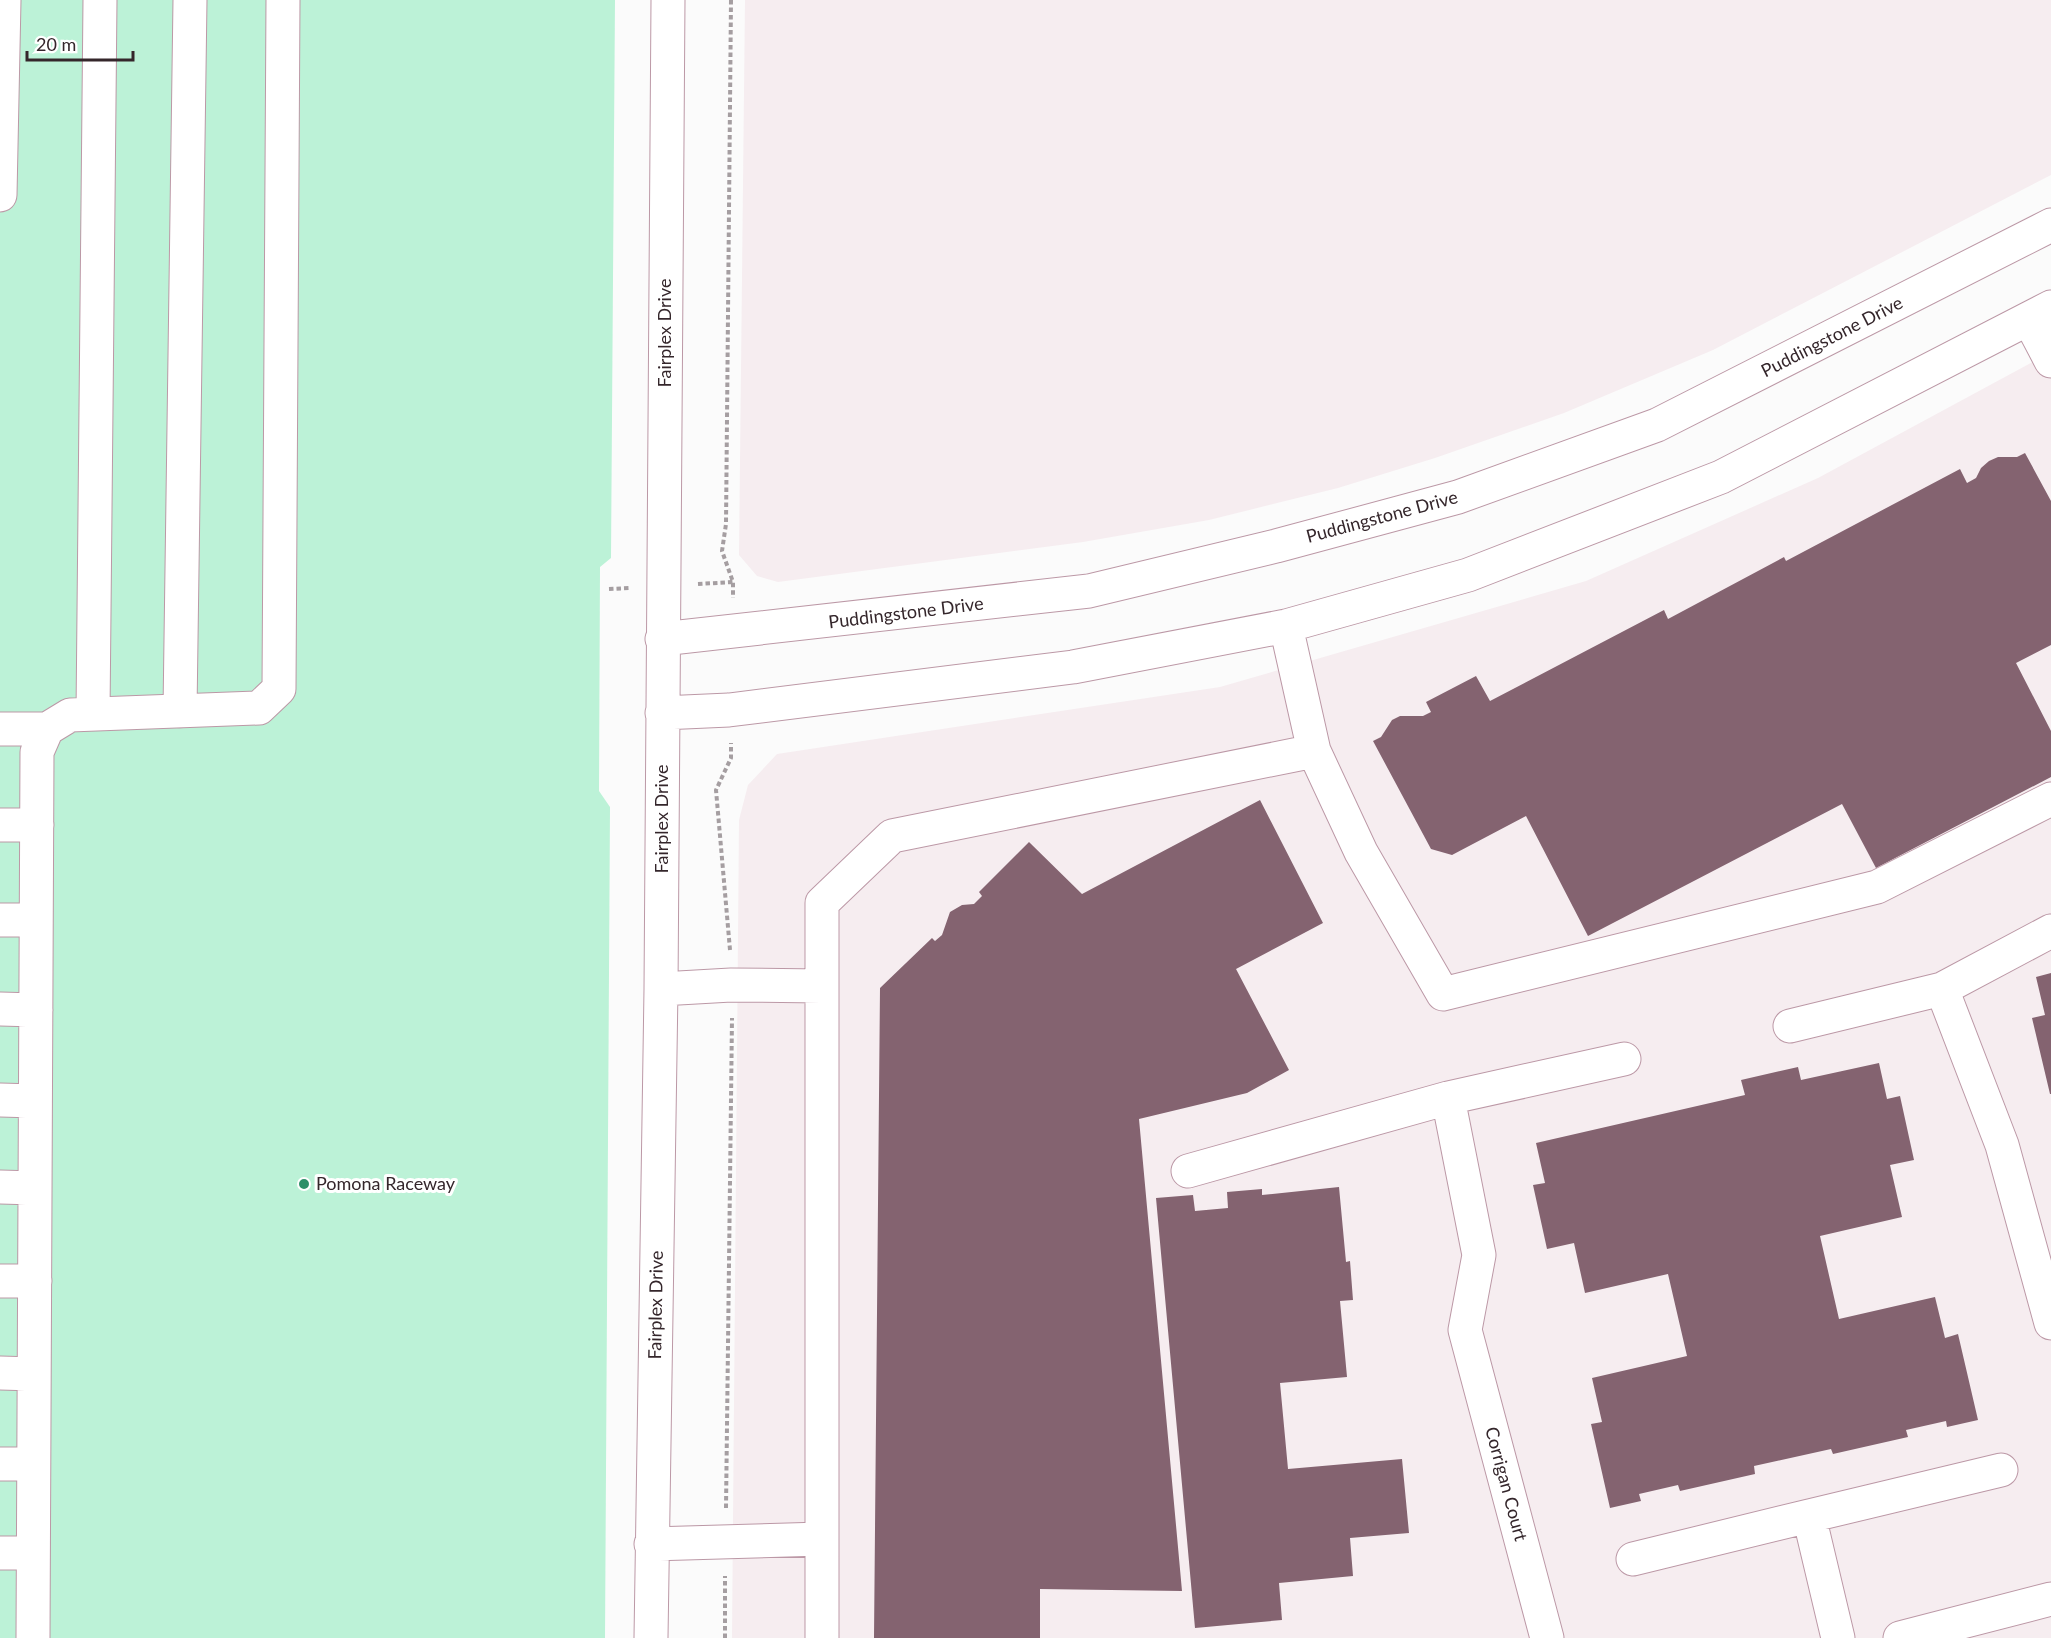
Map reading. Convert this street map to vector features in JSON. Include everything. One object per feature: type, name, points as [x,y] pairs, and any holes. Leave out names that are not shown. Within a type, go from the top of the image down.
[{"type":"street","points":[[0,195],[4,0]]},
{"type":"street","points":[[93,714],[100,0]]},
{"type":"street","points":[[180,711],[190,0]]},
{"type":"street","points":[[0,729],[47,729],[70,715],[259,708],[279,688],[283,0]]},
{"type":"street","name":"Fairplex Drive","points":[[651,1638],[661,989],[668,0]]},
{"type":"street","name":"Puddingstone Drive","points":[[662,639],[1089,591],[1276,546],[1458,497],[1657,425],[2051,225]]},
{"type":"street","points":[[662,713],[729,710],[1073,667],[1286,626],[1468,575],[1721,477],[2040,313],[2051,361]]},
{"type":"street","points":[[1286,626],[1314,750],[1361,852],[1443,994],[1876,886],[2051,800]]},
{"type":"street","points":[[33,1638],[37,752],[47,729]]},
{"type":"street","points":[[822,1638],[822,903],[892,836],[1314,750]]},
{"type":"street","points":[[0,825],[37,825]]},
{"type":"street","points":[[0,920],[36,921]]},
{"type":"street","points":[[1790,1026],[1942,989],[2051,931]]},
{"type":"street","points":[[661,989],[730,985],[821,986]]},
{"type":"street","points":[[1942,989],[2002,1145],[2051,1323]]},
{"type":"street","points":[[0,1009],[36,1010]]},
{"type":"street","points":[[1188,1171],[1448,1098],[1624,1059]]},
{"type":"street","name":"Corrigan Court","points":[[1448,1098],[1479,1255],[1465,1330],[1547,1638]]},
{"type":"street","points":[[0,1100],[35,1101]]},
{"type":"street","points":[[0,1187],[35,1188]]},
{"type":"street","points":[[0,1281],[35,1281]]},
{"type":"street","points":[[0,1373],[34,1374]]},
{"type":"street","points":[[0,1464],[33,1464]]},
{"type":"street","points":[[1633,1559],[2001,1470]]},
{"type":"street","points":[[1809,1516],[1838,1638]]},
{"type":"street","points":[[651,1544],[822,1539]]},
{"type":"street","points":[[0,1553],[33,1553]]},
{"type":"street","points":[[1900,1638],[2051,1599]]},
{"type":"path","points":[[731,0],[726,524],[722,551],[733,582],[731,633]]},
{"type":"path","points":[[725,1638],[731,955],[716,790],[731,758],[729,710]]},
{"type":"shaded area","points":[[745,0],[2051,0],[2051,175],[1713,350],[1564,413],[1435,458],[1338,488],[1209,520],[1083,542],[778,582],[757,576],[739,555]]},
{"type":"shaded area","points":[[2051,352],[2051,1638],[732,1638],[739,820],[748,785],[777,754],[1220,687],[1586,581],[1818,478]]},
{"type":"green space","name":"Pomona Raceway","points":[[0,0],[615,0],[611,558],[600,567],[599,791],[610,807],[605,1638],[0,1638]]},
{"type":"building","points":[[2025,453],[2051,501],[2051,645],[2016,663],[2051,731],[2051,777],[1876,868],[1842,804],[1588,936],[1526,816],[1452,855],[1431,849],[1373,741],[1381,737],[1392,720],[1400,716],[1423,716],[1431,712],[1426,702],[1476,676],[1490,701],[1664,610],[1668,619],[1784,557],[1786,561],[1960,469],[1967,483],[1976,478],[1981,468],[1989,461],[1998,457],[2017,457]]},
{"type":"building","points":[[1260,800],[1323,923],[1236,969],[1289,1070],[1247,1093],[1139,1119],[1182,1591],[1040,1589],[1040,1638],[874,1638],[880,988],[932,938],[935,941],[942,935],[950,912],[962,905],[974,904],[982,896],[979,892],[1029,842],[1082,894]]},
{"type":"building","points":[[2051,973],[2050,1094],[2032,1018],[2045,1015],[2036,977]]},
{"type":"building","points":[[1879,1063],[1887,1099],[1900,1096],[1914,1160],[1890,1165],[1902,1217],[1820,1236],[1839,1319],[1935,1297],[1945,1338],[1958,1334],[1978,1420],[1947,1427],[1946,1421],[1906,1430],[1908,1437],[1833,1454],[1831,1449],[1754,1466],[1755,1474],[1680,1491],[1678,1485],[1639,1494],[1641,1501],[1610,1508],[1591,1424],[1602,1422],[1592,1378],[1687,1356],[1668,1274],[1585,1293],[1574,1243],[1547,1249],[1533,1185],[1545,1183],[1536,1143],[1745,1095],[1741,1080],[1798,1067],[1801,1080]]},
{"type":"building","points":[[1339,1187],[1346,1262],[1350,1261],[1353,1300],[1340,1301],[1347,1377],[1280,1383],[1288,1469],[1402,1459],[1409,1533],[1350,1538],[1353,1576],[1279,1583],[1282,1620],[1195,1628],[1156,1198],[1193,1195],[1195,1211],[1228,1208],[1227,1192],[1262,1189],[1262,1195]]},
{"type":"place","name":"Pomona Raceway","points":[[304,1184]]}]
